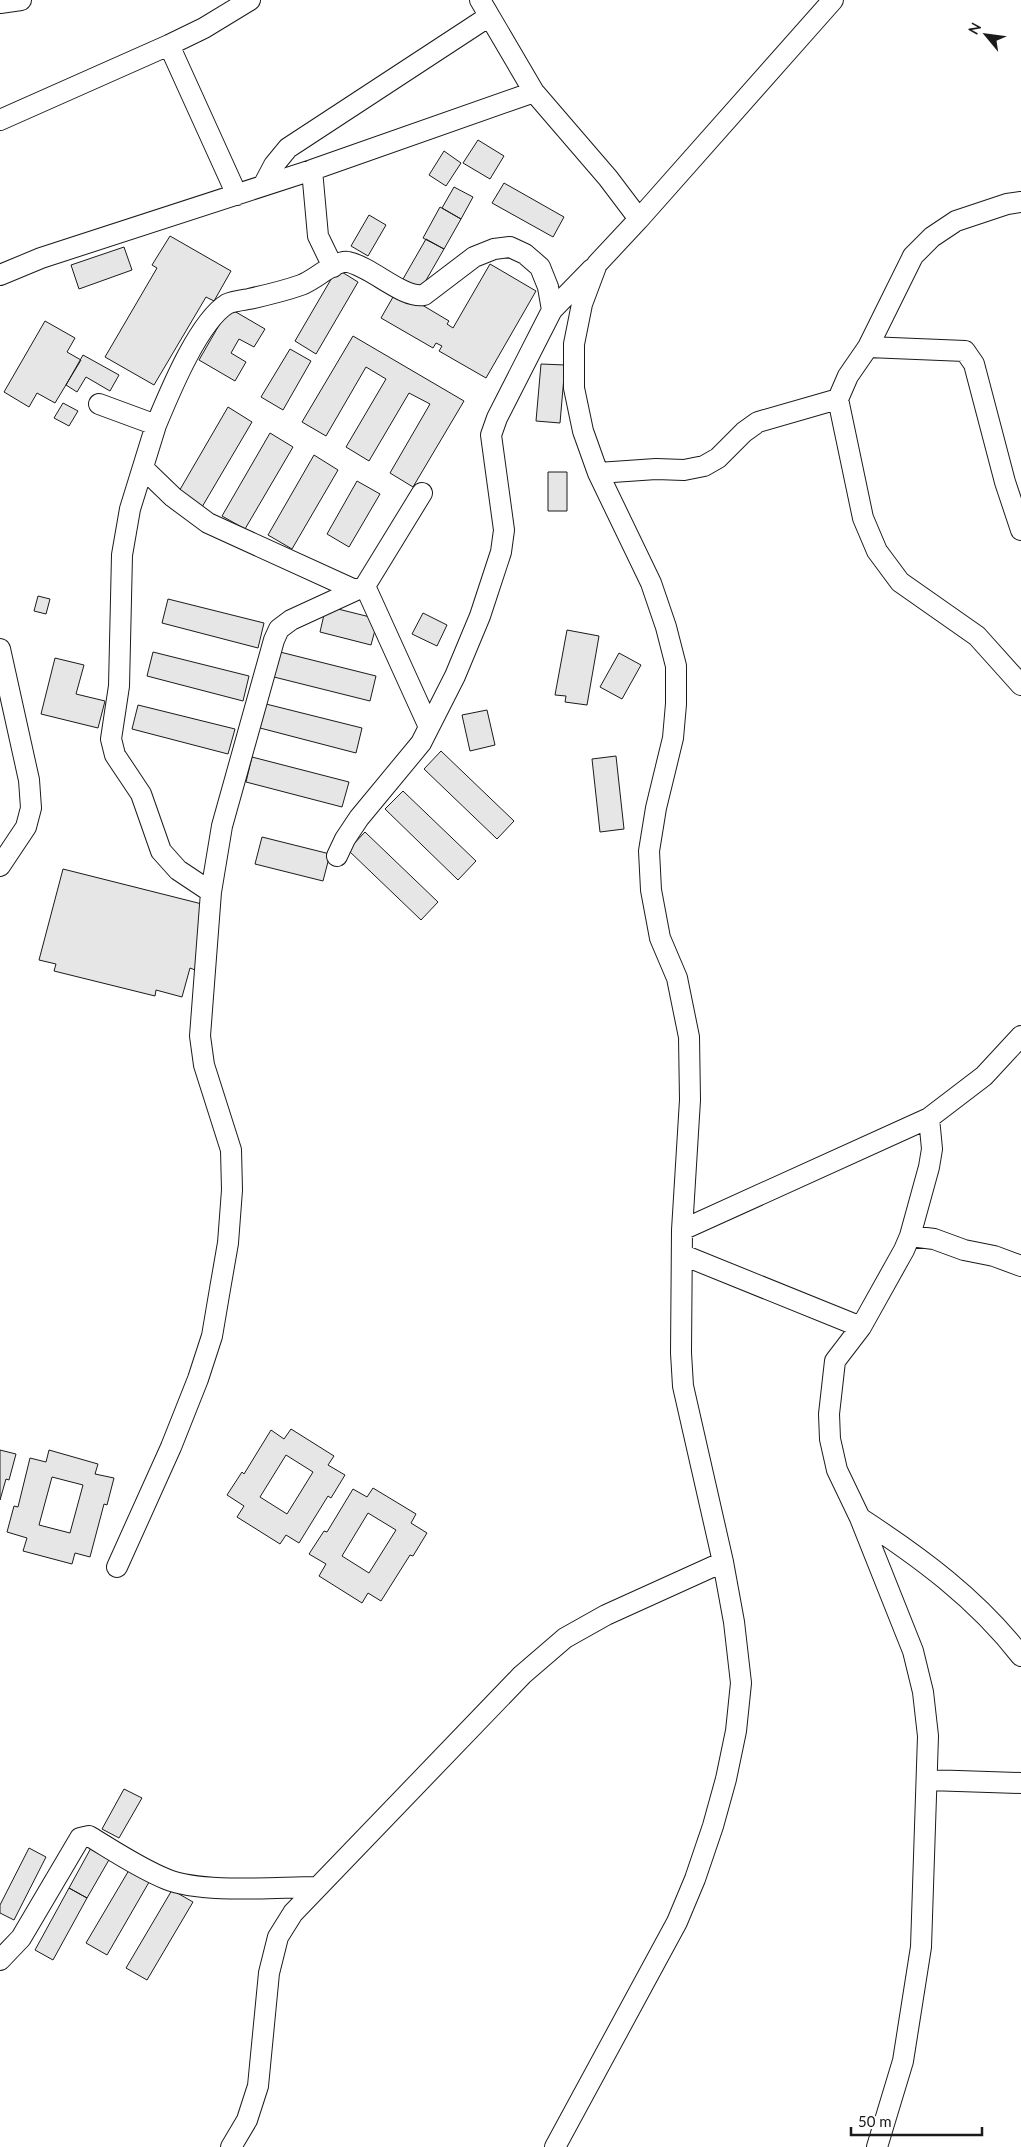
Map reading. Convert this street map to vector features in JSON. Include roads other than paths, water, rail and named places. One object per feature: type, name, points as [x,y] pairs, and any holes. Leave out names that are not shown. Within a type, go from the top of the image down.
[{"type":"street","points":[[0,3],[21,0]]},
{"type":"street","points":[[0,120],[169,45],[204,28],[250,0]]},
{"type":"street","points":[[337,856],[345,839],[359,818],[411,757],[429,727],[456,676],[480,616],[501,552],[504,530],[492,435],[497,418],[552,310],[639,219],[833,0]]},
{"type":"street","points":[[264,184],[274,165],[288,148],[484,9],[534,92],[608,178],[639,219]]},
{"type":"street","points":[[169,45],[237,195]]},
{"type":"street","points":[[0,275],[41,258],[237,195],[264,184],[312,170],[534,92]]},
{"type":"street","points":[[312,170],[318,236],[333,267]]},
{"type":"street","points":[[1021,202],[1007,204],[956,221],[932,237],[913,256],[868,347],[848,376],[838,399],[863,518],[877,551],[900,582],[926,602],[954,618],[977,636],[1021,685]]},
{"type":"street","points":[[211,892],[178,870],[161,851],[140,794],[115,754],[112,739],[119,686],[122,555],[130,509],[156,425],[193,346],[210,321],[228,304],[303,285],[341,262],[351,263],[381,276],[405,292],[416,296],[424,295],[474,257],[494,249],[510,247],[525,254],[540,267],[548,287],[552,310]]},
{"type":"street","points":[[555,2147],[677,1922],[714,1826],[736,1731],[741,1683],[734,1622],[723,1562],[683,1386],[681,1353],[682,1230],[690,1100],[689,1038],[677,978],[660,938],[651,890],[649,851],[656,808],[673,738],[676,704],[676,666],[666,627],[651,583],[598,473],[583,431],[574,388],[574,344],[582,304],[597,264]]},
{"type":"street","points":[[868,347],[965,351],[974,364],[1021,530]]},
{"type":"street","points":[[598,473],[656,469],[684,470],[704,466],[718,458],[744,432],[758,422],[838,399]]},
{"type":"street","points":[[99,404],[156,425]]},
{"type":"street","points":[[143,468],[173,497],[208,523],[360,588],[429,727]]},
{"type":"street","points":[[117,1567],[171,1447],[198,1379],[212,1336],[228,1243],[232,1190],[230,1150],[204,1065],[200,1036],[211,892],[222,826],[274,640],[280,629],[291,620],[360,588],[422,493]]},
{"type":"street","points":[[0,649],[29,780],[31,808],[26,827],[0,866]]},
{"type":"street","points":[[682,1230],[929,1118],[984,1076],[1021,1036]]},
{"type":"street","points":[[876,2147],[903,2061],[921,1947],[928,1780],[927,1715],[913,1651],[860,1518],[837,1470],[830,1439],[829,1414],[836,1361],[861,1327],[901,1257],[910,1236],[930,1167],[932,1149],[929,1118]]},
{"type":"street","points":[[910,1236],[934,1239],[964,1250],[994,1256],[1021,1266]]},
{"type":"street","points":[[683,1255],[861,1327]]},
{"type":"street","points":[[860,1518],[904,1546],[940,1574],[989,1619],[1021,1656]]},
{"type":"street","points":[[231,2147],[247,2120],[258,2086],[270,1972],[278,1938],[293,1913],[522,1675],[565,1638],[606,1615],[723,1562]]},
{"type":"street","points":[[928,1780],[1021,1783]]},
{"type":"street","points":[[0,1960],[21,1938],[80,1838],[89,1836],[140,1867],[167,1880],[190,1886],[316,1887]]}]
